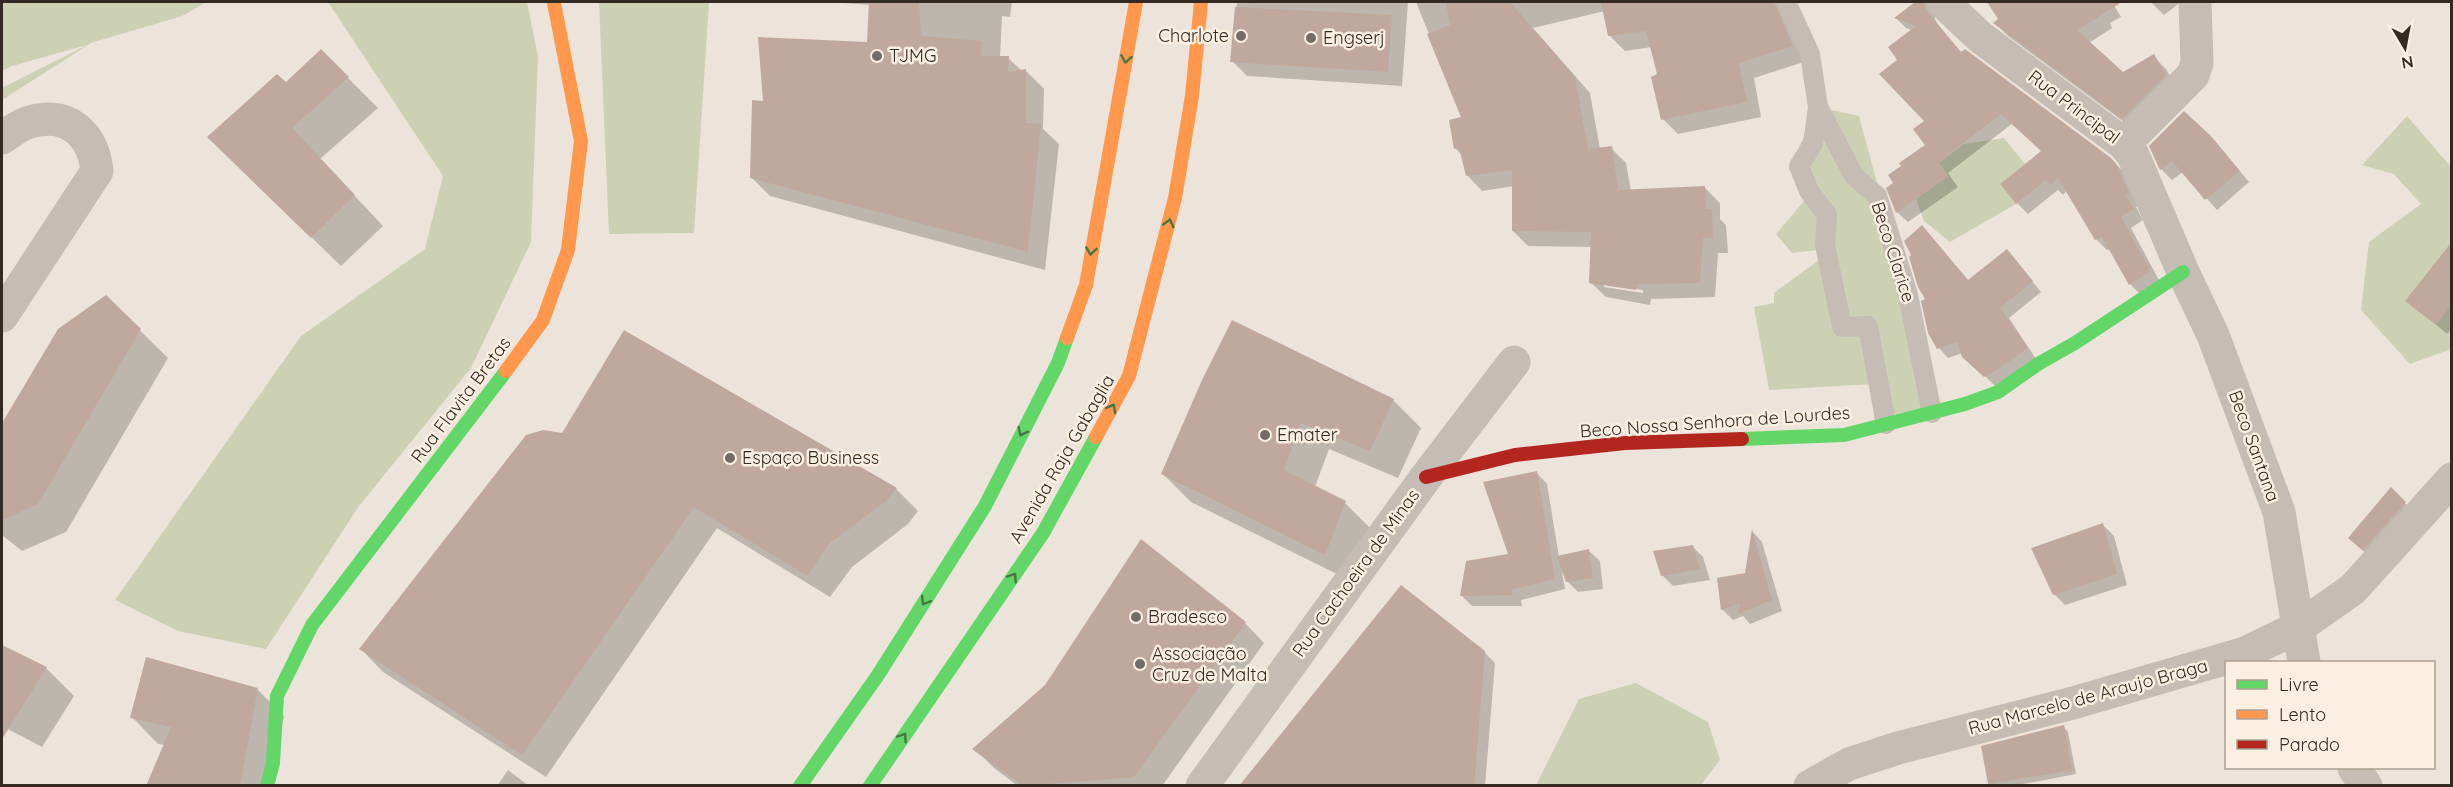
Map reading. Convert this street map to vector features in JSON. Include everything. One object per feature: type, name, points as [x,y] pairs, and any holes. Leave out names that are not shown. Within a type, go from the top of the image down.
[{"type":"main road","points":[[800,786],[878,675],[985,506],[1058,363],[1086,285],[1136,2]]},
{"type":"main road","name":"Avenida Raja Gabaglia","points":[[870,786],[1043,533],[1129,376],[1175,198],[1192,96],[1201,2]]},
{"type":"main road","name":"Rua Flavita Bretas","points":[[267,786],[273,763],[277,696],[312,625],[463,429],[543,320],[568,250],[582,141],[554,3]]},
{"type":"main road","name":"Beco Nossa Senhora de Lourdes","points":[[1426,477],[1515,455],[1625,443],[1844,435],[1932,413],[1998,392],[2183,272]]},
{"type":"street","name":"Rua Principal","points":[[1943,2],[1980,37],[2124,144],[2133,155],[2183,272]]},
{"type":"street","points":[[2124,144],[2193,75],[2197,63],[2195,2]]},
{"type":"street","points":[[2,138],[28,122],[55,119],[74,125],[90,142],[97,171],[2,316]]},
{"type":"street","name":"Beco Santana","points":[[2183,272],[2213,335],[2279,512],[2299,627]]},
{"type":"street","name":"Rua Cachoeira de Minas","points":[[1202,786],[1426,477],[1514,362]]},
{"type":"street","name":"Rua Marcelo de Araujo Braga","points":[[1810,786],[1849,764],[2084,700],[2245,653],[2299,627],[2353,589],[2451,479]]},
{"type":"street","points":[[2299,627],[2304,661]]},
{"type":"street","points":[[2355,769],[2366,786]]},
{"type":"lane","points":[[1786,2],[1810,54],[1818,107],[1814,144],[1799,166],[1809,191],[1827,215],[1825,245],[1842,327],[1868,326],[1887,424]]},
{"type":"lane","name":"Beco Clarice","points":[[1818,107],[1854,176],[1876,196],[1884,217],[1908,295],[1932,413]]},
{"type":"green space","points":[[2,2],[207,2],[182,16],[91,43],[2,100],[2,88],[87,45],[12,66],[2,71]]},
{"type":"green space","points":[[328,2],[527,2],[538,57],[531,242],[471,368],[359,506],[266,649],[178,631],[115,600],[301,336],[425,249],[443,176]]},
{"type":"green space","points":[[599,2],[709,2],[694,233],[609,234]]},
{"type":"green space","points":[[1818,107],[1859,116],[1937,405],[1874,419],[1875,384],[1769,390],[1754,307],[1774,303],[1774,293],[1819,260],[1818,250],[1792,253],[1776,234],[1804,201],[1794,158]]},
{"type":"green space","points":[[2407,116],[2451,167],[2451,349],[2410,364],[2361,310],[2369,242],[2421,204],[2394,174],[2362,165]]},
{"type":"green space","points":[[2004,138],[2025,164],[2000,184],[2016,204],[1950,242],[1924,221],[1916,199],[1948,176],[1937,164],[1964,144]]},
{"type":"green space","points":[[1636,683],[1708,722],[1720,760],[1701,785],[1536,785],[1579,699]]},
{"type":"building","points":[[869,2],[919,2],[921,36],[982,41],[981,56],[1009,56],[1008,72],[1026,69],[1026,123],[1041,124],[1028,252],[750,178],[752,100],[763,101],[758,37],[867,42]]},
{"type":"building","points":[[1446,2],[1510,2],[1575,77],[1588,149],[1612,146],[1618,190],[1705,186],[1706,209],[1712,209],[1713,238],[1703,238],[1700,283],[1637,284],[1636,290],[1589,283],[1591,232],[1512,231],[1512,170],[1466,176],[1459,148],[1454,149],[1449,120],[1461,117],[1427,34],[1450,25]]},
{"type":"building","points":[[1601,2],[1774,2],[1793,46],[1739,63],[1747,102],[1661,120],[1651,77],[1657,74],[1646,31],[1608,36]]},
{"type":"building","points":[[1915,2],[1925,2],[1925,8],[1930,15],[1961,52],[1965,49],[2111,158],[2117,165],[2129,194],[2126,196],[2134,209],[2121,217],[2151,271],[2129,285],[2102,237],[2095,240],[2058,178],[2051,185],[2046,180],[2016,204],[2000,184],[2041,151],[2001,114],[1939,162],[1948,176],[1896,213],[1886,188],[1893,183],[1888,175],[1901,166],[1899,163],[1925,145],[1913,129],[1924,121],[1879,74],[1897,60],[1888,47],[1916,26],[1894,18]]},
{"type":"building","points":[[1987,2],[2122,2],[2077,30],[2123,72],[2154,54],[2166,75],[2122,119],[1993,23],[1998,19]]},
{"type":"building","name":"Engserj","points":[[1235,7],[1392,15],[1388,72],[1230,62]]},
{"type":"building","points":[[321,49],[349,77],[292,128],[355,195],[311,238],[207,137],[277,74],[286,82]]},
{"type":"building","points":[[2184,111],[2211,136],[2240,171],[2205,200],[2172,161],[2160,170],[2149,146]]},
{"type":"building","points":[[1922,225],[1968,280],[2007,249],[2033,281],[2000,308],[2028,348],[1989,375],[1984,377],[1962,357],[1957,342],[1937,349],[1928,333],[1921,301],[1925,299],[1918,287],[1909,257],[1911,255],[1904,241]]},
{"type":"building","points":[[2451,243],[2451,306],[2436,325],[2405,301]]},
{"type":"building","points":[[106,295],[141,329],[38,504],[2,520],[2,423],[58,329]]},
{"type":"building","name":"Emater","points":[[1232,320],[1394,399],[1370,451],[1301,423],[1284,470],[1346,501],[1325,555],[1161,474],[1202,380]]},
{"type":"building","points":[[624,330],[897,488],[886,501],[829,544],[807,576],[694,507],[522,755],[359,649],[526,435],[543,430],[562,433]]},
{"type":"building","points":[[1537,471],[1555,579],[1511,590],[1512,595],[1460,596],[1466,561],[1508,554],[1483,482]]},
{"type":"building","points":[[2391,487],[2406,502],[2362,550],[2348,538]]},
{"type":"building","points":[[2103,523],[2117,574],[2053,595],[2031,548]]},
{"type":"building","points":[[1752,529],[1772,600],[1738,614],[1740,603],[1721,610],[1717,578],[1745,573]]},
{"type":"building","points":[[1141,539],[1246,622],[1134,777],[1023,786],[972,749],[1045,685]]},
{"type":"building","points":[[1693,545],[1700,569],[1661,576],[1653,551]]},
{"type":"building","points":[[1589,549],[1593,578],[1566,582],[1557,556]]},
{"type":"building","name":"Associação Cruz de Malta","points":[[1401,585],[1485,651],[1474,786],[1239,786]]},
{"type":"building","points":[[2,645],[47,667],[2,739]]},
{"type":"building","points":[[146,657],[258,688],[240,786],[146,786],[171,727],[130,718]]},
{"type":"building","points":[[2064,725],[2072,770],[1988,784],[1981,746]]},
{"type":"traffic: fast","points":[[1742,439],[1844,435],[1965,404],[1998,392],[2183,272]]},
{"type":"traffic: fast","points":[[800,786],[878,675],[985,506],[1058,363],[1067,338]]},
{"type":"traffic: fast","points":[[267,786],[273,763],[277,696],[312,625],[506,371]]},
{"type":"traffic: fast","points":[[870,786],[1043,533],[1096,437]]},
{"type":"traffic: slow","points":[[1067,338],[1086,285],[1136,2]]},
{"type":"traffic: slow","points":[[1096,437],[1129,376],[1175,198],[1192,96],[1201,2]]},
{"type":"traffic: slow","points":[[506,371],[543,320],[568,250],[581,141],[554,3]]},
{"type":"traffic: jam","points":[[1426,477],[1515,455],[1625,443],[1742,439]]},
{"type":"place","name":"Charlote","points":[[1241,36]]},
{"type":"place","name":"Engserj","points":[[1311,38]]},
{"type":"place","name":"TJMG","points":[[877,56]]},
{"type":"place","name":"Emater","points":[[1265,435]]},
{"type":"place","name":"Espaço Business","points":[[730,458]]},
{"type":"place","name":"Bradesco","points":[[1136,617]]},
{"type":"place","name":"Associação Cruz de Malta","points":[[1140,664]]}]
